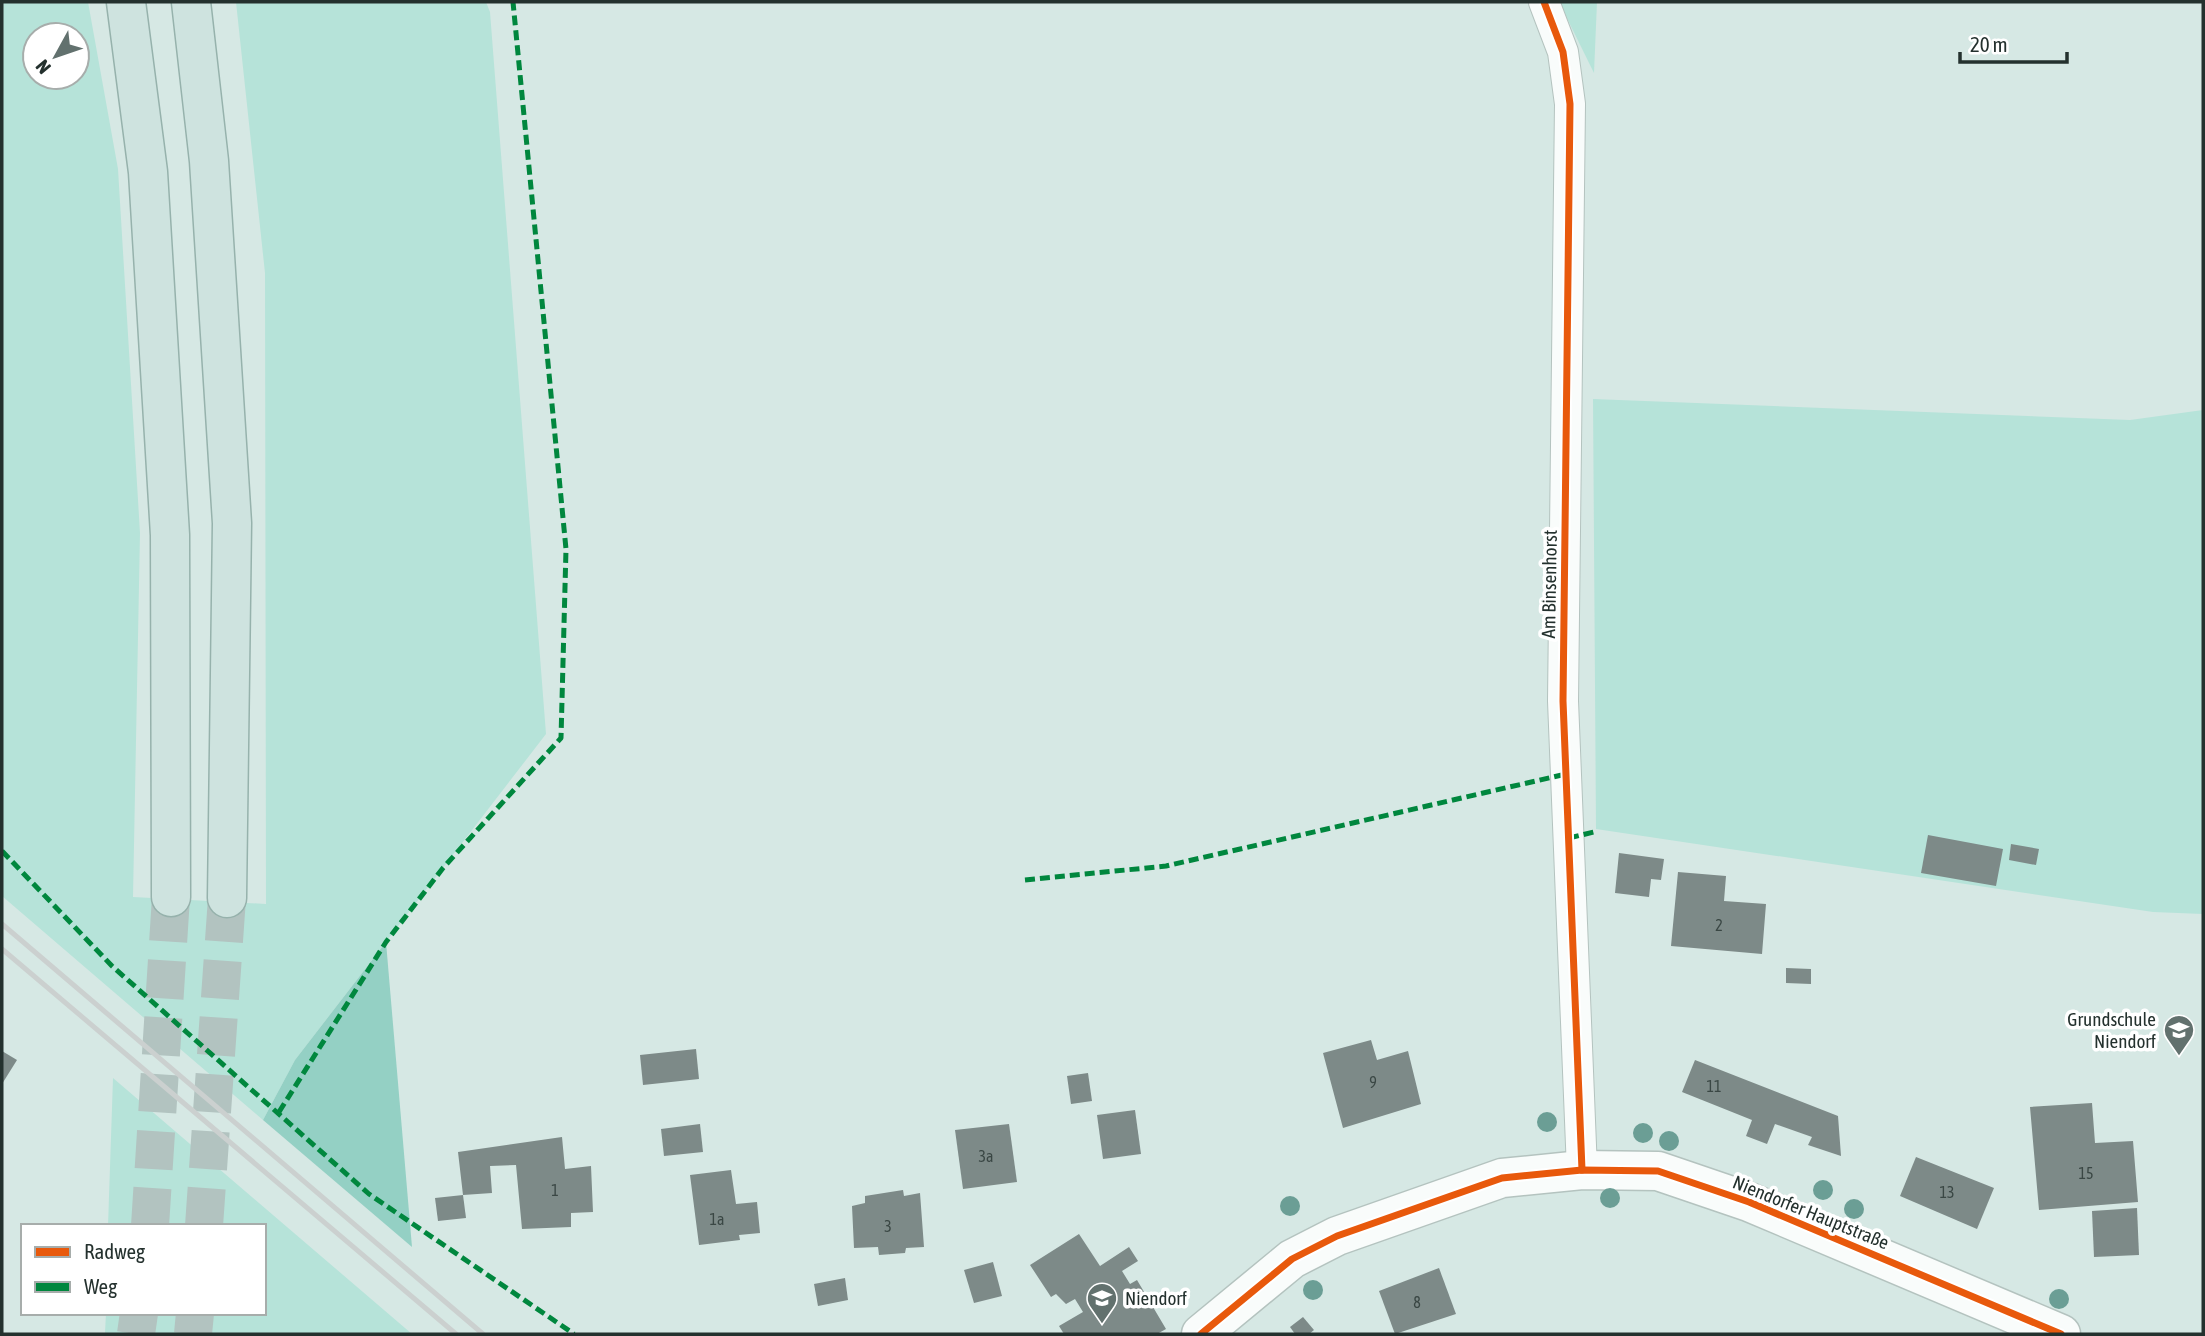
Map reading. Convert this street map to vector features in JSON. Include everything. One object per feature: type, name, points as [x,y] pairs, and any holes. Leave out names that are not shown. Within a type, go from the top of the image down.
[{"type":"highway","points":[[126,2],[148,172],[170,535],[170,897]]},
{"type":"highway","points":[[191,2],[209,161],[232,523],[227,898]]},
{"type":"main road","name":"Niendorfer Hauptstraße","points":[[1201,1334],[1292,1259],[1337,1236],[1502,1178],[1582,1170],[1658,1171],[1749,1202],[2061,1334]]},
{"type":"street","name":"Am Binsenhorst","points":[[1544,2],[1563,52],[1570,104],[1563,701],[1582,1170]]},
{"type":"green space","points":[[2,2],[88,2],[118,169],[140,533],[133,897],[266,904],[265,273],[236,2],[486,2],[490,12],[546,734],[295,1060],[263,1120],[2,896]]},
{"type":"green space","points":[[1559,2],[1597,2],[1594,73]]},
{"type":"green space","points":[[1593,399],[2130,420],[2203,410],[2203,914],[2153,912],[1596,829]]},
{"type":"green space","points":[[386,942],[412,1247],[263,1120],[295,1060]]},
{"type":"green space","points":[[113,1078],[412,1334],[105,1333],[106,1315],[266,1315],[266,1224],[108,1224]]},
{"type":"building","points":[[1928,835],[2003,849],[1996,886],[1921,873]]},
{"type":"building","points":[[2011,844],[2039,849],[2036,865],[2009,860]]},
{"type":"building","points":[[1619,853],[1664,859],[1661,880],[1651,879],[1649,897],[1615,893]]},
{"type":"building","points":[[1678,872],[1726,876],[1724,901],[1766,904],[1762,954],[1671,946]]},
{"type":"building","points":[[1786,968],[1811,969],[1811,984],[1786,983]]},
{"type":"building","points":[[1371,1040],[1377,1060],[1408,1051],[1421,1104],[1343,1128],[1323,1053]]},
{"type":"building","points":[[696,1049],[699,1079],[643,1085],[640,1055]]},
{"type":"building","points":[[2,1051],[17,1060],[2,1084]]},
{"type":"building","points":[[1695,1060],[1838,1116],[1841,1156],[1808,1145],[1812,1137],[1775,1124],[1767,1144],[1746,1136],[1752,1120],[1682,1092]]},
{"type":"building","points":[[1088,1073],[1092,1101],[1071,1104],[1067,1076]]},
{"type":"building","points":[[2092,1103],[2095,1143],[2133,1141],[2138,1202],[2039,1210],[2030,1107]]},
{"type":"building","points":[[1135,1110],[1141,1154],[1103,1159],[1097,1115]]},
{"type":"building","points":[[700,1124],[703,1152],[664,1156],[661,1129]]},
{"type":"building","points":[[1009,1124],[1017,1182],[963,1189],[955,1130]]},
{"type":"building","points":[[562,1137],[565,1169],[591,1166],[593,1212],[571,1213],[571,1227],[522,1229],[516,1165],[490,1166],[492,1193],[463,1195],[458,1152]]},
{"type":"building","points":[[1916,1157],[1994,1188],[1977,1229],[1900,1196]]},
{"type":"building","points":[[731,1170],[736,1204],[757,1202],[760,1233],[739,1235],[740,1240],[699,1245],[690,1175]]},
{"type":"building","points":[[903,1190],[904,1196],[920,1193],[924,1247],[906,1248],[905,1253],[879,1255],[878,1247],[854,1248],[852,1206],[865,1203],[865,1196]]},
{"type":"building","points":[[463,1195],[466,1218],[438,1221],[435,1198]]},
{"type":"building","points":[[2137,1208],[2139,1255],[2094,1257],[2092,1211]]},
{"type":"building","points":[[1079,1234],[1100,1266],[1129,1247],[1138,1261],[1122,1271],[1130,1284],[1137,1280],[1166,1329],[1157,1334],[1064,1334],[1059,1326],[1083,1312],[1075,1299],[1066,1304],[1056,1294],[1051,1297],[1030,1265]]},
{"type":"building","points":[[993,1262],[1002,1296],[974,1303],[964,1270]]},
{"type":"building","points":[[1439,1268],[1456,1314],[1395,1334],[1379,1291]]},
{"type":"building","points":[[845,1278],[848,1300],[818,1306],[814,1284]]},
{"type":"building","points":[[1303,1317],[1314,1330],[1309,1334],[1295,1334],[1290,1327]]},
{"type":"tunnel","points":[[150,1224],[171,897]]},
{"type":"tunnel","points":[[204,1224],[227,898]]},
{"type":"tunnel","points":[[136,1334],[139,1315]]},
{"type":"tunnel","points":[[193,1334],[195,1315]]},
{"type":"railway","points":[[2,924],[483,1334]]},
{"type":"railway","points":[[2,949],[456,1334]]},
{"type":"marked path","points":[[279,1112],[386,942],[443,868],[561,738],[566,549],[513,2]]},
{"type":"marked path","points":[[1025,880],[1166,866],[1566,774]]},
{"type":"marked path","points":[[1569,838],[1594,832]]},
{"type":"marked path","points":[[2,851],[112,966],[369,1194],[574,1334]]},
{"type":"cycle path","points":[[1544,2],[1563,52],[1570,104],[1563,701],[1582,1170]]},
{"type":"cycle path","points":[[1201,1334],[1292,1259],[1337,1236],[1502,1178],[1582,1170],[1658,1171],[1749,1202],[2061,1334]]},
{"type":"place","name":"Grundschule Niendorf","points":[[2179,1057]]},
{"type":"place","name":"Niendorf","points":[[1102,1325]]}]
